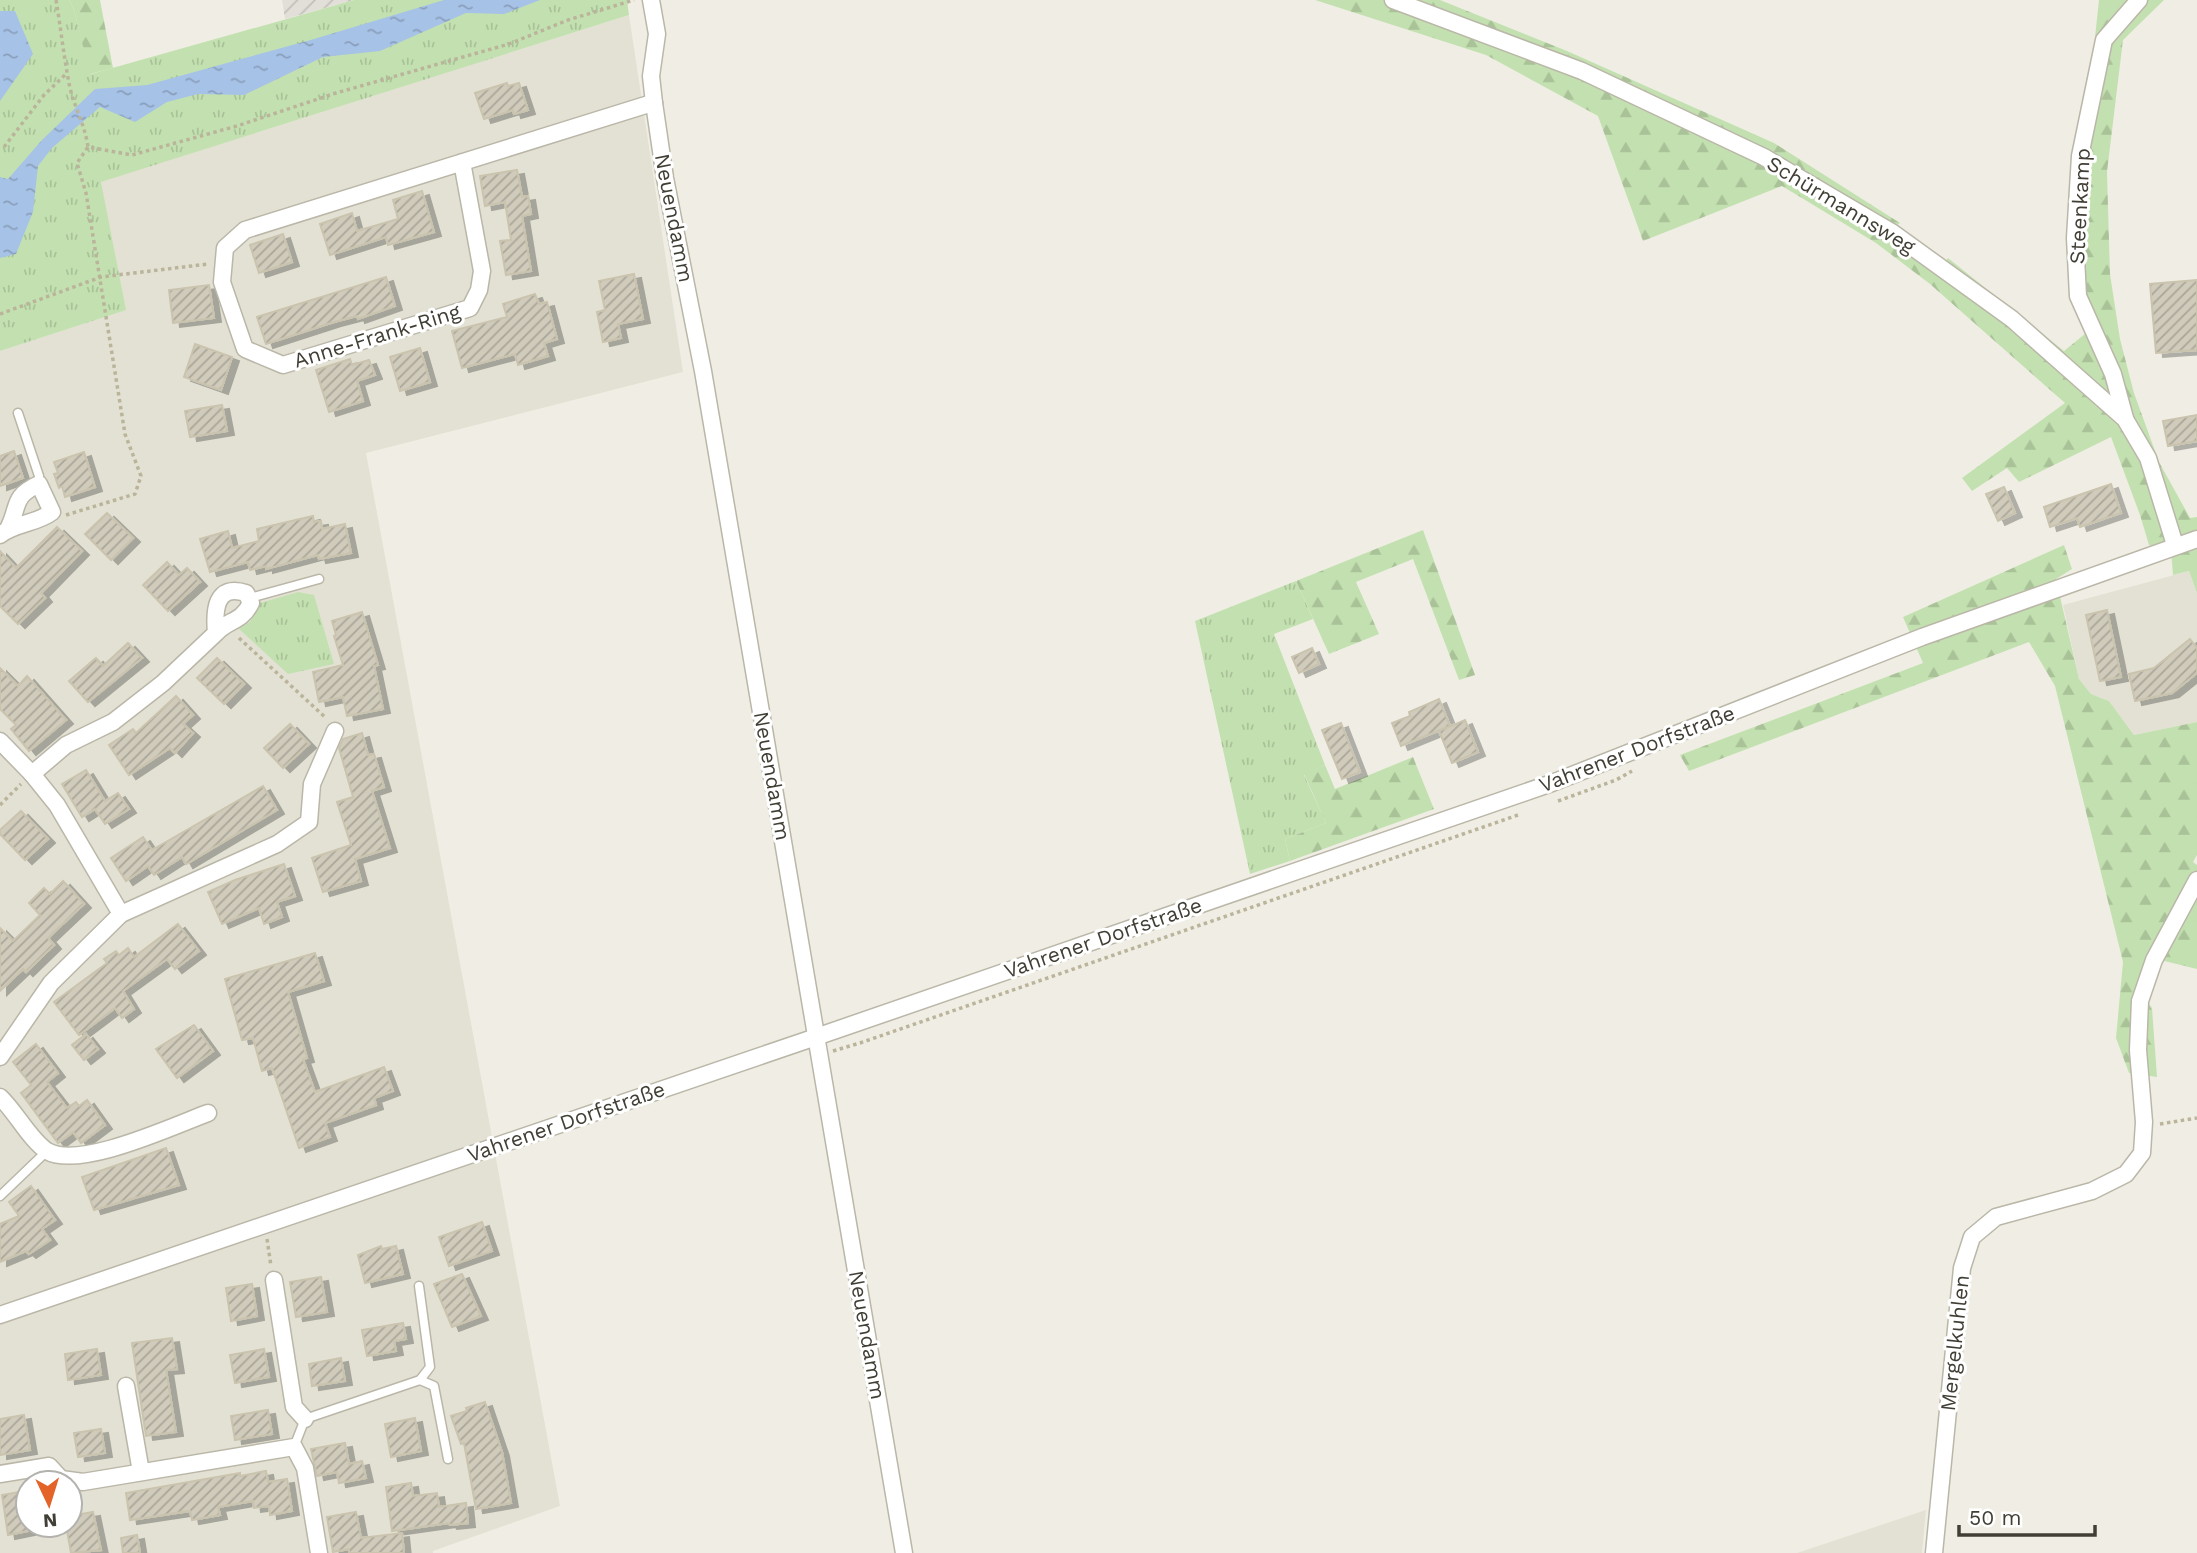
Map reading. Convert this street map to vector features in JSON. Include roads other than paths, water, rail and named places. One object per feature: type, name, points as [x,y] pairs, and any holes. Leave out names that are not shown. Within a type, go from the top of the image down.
[{"type":"street","name":"Neuendamm","points":[[651,0],[657,34],[651,76],[665,177],[703,370],[904,1553]]},
{"type":"street","name":"Schürmannsweg","points":[[1392,0],[1582,71],[1764,157],[1892,233],[2001,312],[2125,419],[2147,458],[2175,545]]},
{"type":"street","name":"Steenkamp","points":[[2125,419],[2113,374],[2078,296],[2075,238],[2080,156],[2104,40],[2139,0]]},
{"type":"street","points":[[462,162],[654,103]]},
{"type":"street","name":"Anne-Frank-Ring","points":[[462,162],[482,271],[479,290],[470,307],[283,365],[245,349],[222,282],[225,248],[245,230],[462,162]]},
{"type":"street","points":[[39,484],[52,512],[44,518],[4,532],[13,518],[16,502],[39,484]]},
{"type":"street","name":"Vahrener Dorfstraße","points":[[0,1315],[1552,783],[1922,637],[2197,539]]},
{"type":"street","points":[[32,774],[66,745],[113,722],[163,683],[221,629],[239,620],[251,603],[246,593],[236,590],[226,592],[221,597],[216,607],[221,629]]},
{"type":"street","points":[[2,1049],[51,983],[121,914],[277,844],[309,822],[312,784],[335,731]]},
{"type":"street","points":[[0,741],[57,805],[121,914]]},
{"type":"street","name":"Mergelkuhlen","points":[[1934,1553],[1962,1268],[1972,1237],[1996,1217],[2092,1191],[2126,1174],[2142,1153],[2144,1122],[2138,1050],[2140,1001],[2154,960],[2197,880]]},
{"type":"street","points":[[0,1097],[40,1146],[56,1155],[79,1157],[208,1113]]},
{"type":"street","points":[[274,1280],[294,1407],[305,1419]]},
{"type":"street","points":[[126,1386],[141,1472]]},
{"type":"street","points":[[0,1474],[49,1466],[61,1479],[83,1482],[294,1447],[305,1468],[319,1553]]},
{"type":"lane","points":[[18,413],[39,476],[39,484]]},
{"type":"lane","points":[[250,598],[319,579]]},
{"type":"lane","points":[[0,1196],[47,1151]]},
{"type":"lane","points":[[294,1447],[305,1419],[420,1380],[430,1367],[419,1286]]},
{"type":"lane","points":[[420,1380],[433,1386],[448,1459]]},
{"type":"water","points":[[444,0],[540,0],[504,14],[466,13],[380,51],[323,57],[244,95],[198,94],[167,102],[135,122],[100,107],[52,148],[38,166],[33,212],[16,254],[0,258],[0,177],[8,179],[42,140],[95,89],[147,85]]},
{"type":"water","points":[[0,11],[15,11],[33,54],[0,101]]}]
